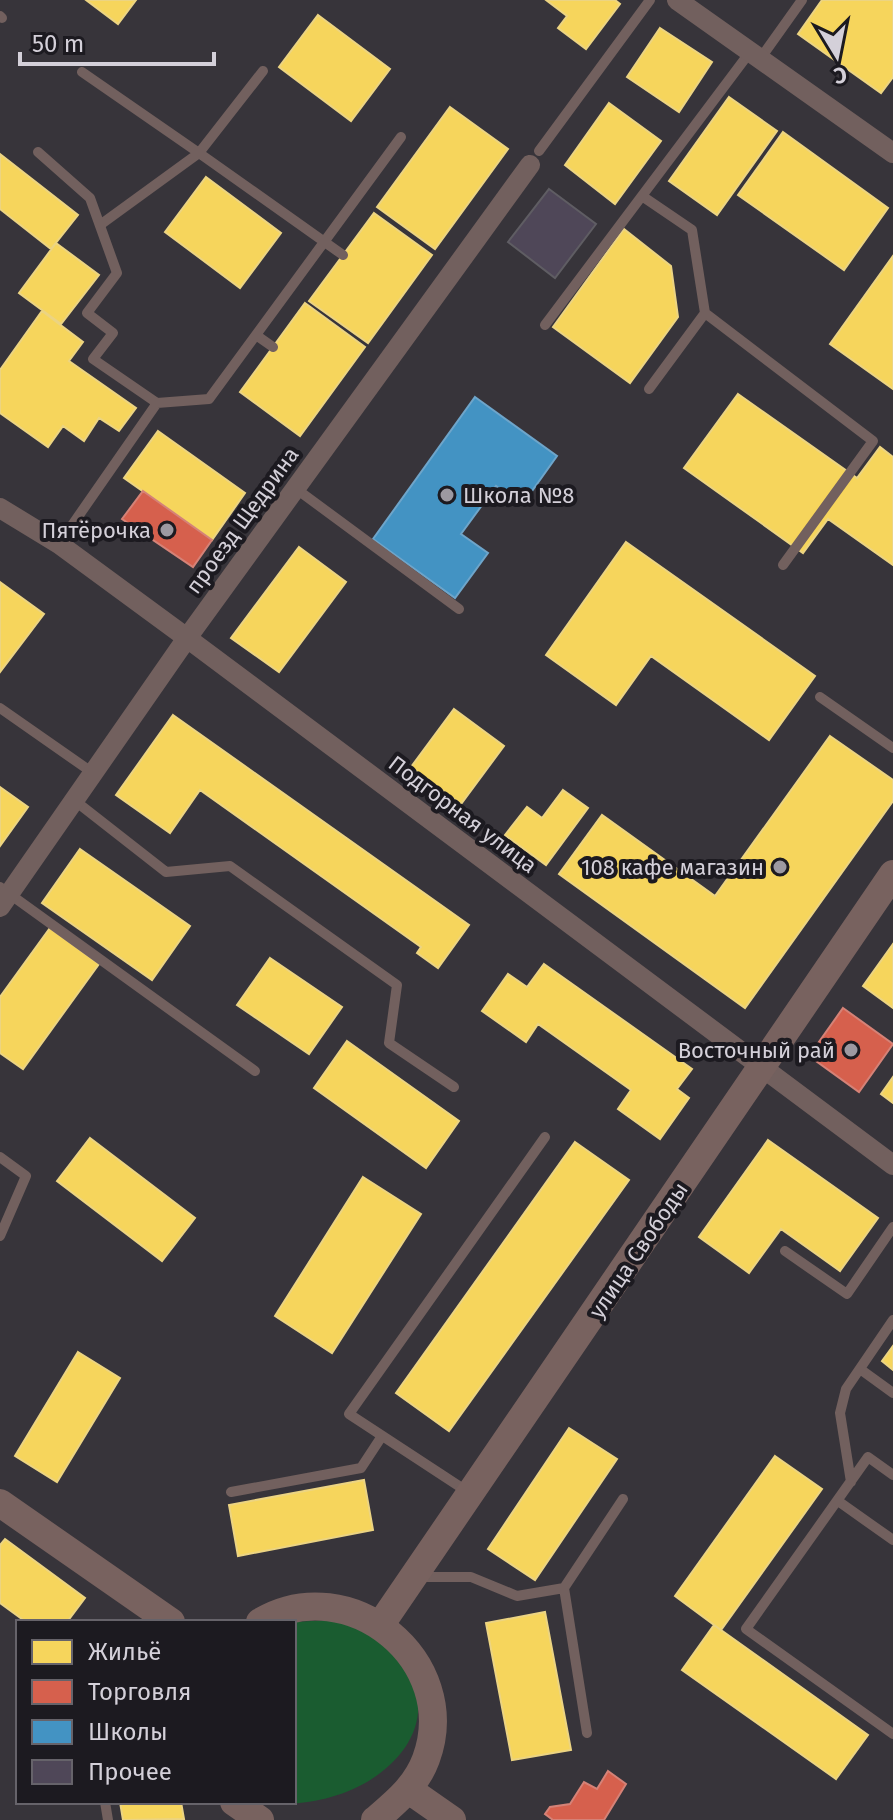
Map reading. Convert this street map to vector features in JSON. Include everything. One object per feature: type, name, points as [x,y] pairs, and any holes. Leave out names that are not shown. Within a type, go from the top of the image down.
[{"type":"street","points":[[677,0],[893,153]]},
{"type":"street","name":"проезд Щедрина","points":[[3,896],[534,158]]},
{"type":"street","name":"Подгорная улица","points":[[0,508],[59,544],[187,638],[893,1165]]},
{"type":"street","name":"улица Свободы","points":[[381,1624],[893,874]]},
{"type":"street","points":[[2,1509],[168,1620]]},
{"type":"street","points":[[264,1620],[276,1613],[312,1605],[349,1610],[381,1624],[413,1657],[428,1690],[432,1727],[426,1758],[409,1790],[375,1820]]},
{"type":"street","points":[[409,1790],[452,1820]]},
{"type":"street","points":[[237,1804],[260,1820]]},
{"type":"lane","points":[[534,158],[650,0]]},
{"type":"lane","points":[[545,325],[642,196],[802,0]]},
{"type":"lane","points":[[100,225],[199,153],[263,71]]},
{"type":"lane","points":[[82,72],[343,255]]},
{"type":"lane","points":[[38,152],[90,198],[117,273],[87,313],[113,333],[93,359],[157,403],[209,399],[401,137]]},
{"type":"lane","points":[[642,196],[692,230],[705,313],[873,441],[783,565]]},
{"type":"lane","points":[[649,389],[705,313]]},
{"type":"lane","points":[[256,335],[273,347]]},
{"type":"lane","points":[[59,544],[157,403]]},
{"type":"lane","points":[[295,488],[459,609]]},
{"type":"lane","points":[[820,697],[893,748]]},
{"type":"lane","points":[[0,708],[93,773]]},
{"type":"lane","points":[[74,800],[166,872],[230,866],[397,985],[389,1043],[454,1087]]},
{"type":"lane","points":[[3,896],[255,1071]]},
{"type":"lane","points":[[471,1495],[349,1414],[545,1137]]},
{"type":"lane","points":[[0,1157],[26,1176],[0,1236]]},
{"type":"lane","points":[[785,1251],[847,1294],[893,1227]]},
{"type":"lane","points":[[851,1482],[840,1413],[846,1389],[892,1323]]},
{"type":"lane","points":[[860,1369],[893,1393]]},
{"type":"lane","points":[[231,1492],[361,1468],[382,1436]]},
{"type":"lane","points":[[893,1475],[868,1457],[746,1629],[893,1734]]},
{"type":"lane","points":[[587,1733],[564,1588],[623,1499]]},
{"type":"lane","points":[[838,1501],[893,1540]]},
{"type":"lane","points":[[414,1577],[471,1577],[517,1596],[564,1588]]},
{"type":"green space","points":[[330,1620],[365,1632],[400,1661],[416,1691],[416,1722],[403,1751],[378,1775],[343,1793],[302,1803],[296,1803],[296,1622]]},
{"type":"building: Жильё","points":[[86,0],[136,0],[118,24]]},
{"type":"building: Жильё","points":[[546,0],[615,0],[620,4],[586,49],[558,28],[567,16]]},
{"type":"building: Жильё","points":[[822,0],[893,0],[893,77],[881,93],[798,34]]},
{"type":"building: Жильё","points":[[318,15],[390,69],[351,121],[279,67]]},
{"type":"building: Жильё","points":[[660,28],[712,62],[679,112],[627,77]]},
{"type":"building: Жильё","points":[[729,97],[777,131],[717,215],[669,181]]},
{"type":"building: Жильё","points":[[609,103],[661,141],[615,204],[565,165]]},
{"type":"building: Жильё","points":[[450,107],[508,149],[435,249],[377,207]]},
{"type":"building: Жильё","points":[[783,132],[888,208],[844,270],[738,195]]},
{"type":"building: Жильё","points":[[0,154],[78,215],[51,249],[0,209]]},
{"type":"building: Жильё","points":[[206,177],[281,233],[240,288],[165,232]]},
{"type":"building: Жильё","points":[[374,213],[432,255],[368,343],[309,301]]},
{"type":"building: Жильё","points":[[624,229],[671,266],[678,317],[630,383],[553,327]]},
{"type":"building: Жильё","points":[[56,243],[99,275],[61,324],[19,293]]},
{"type":"building: Жильё","points":[[893,256],[893,389],[830,344]]},
{"type":"building: Жильё","points":[[305,303],[365,347],[300,436],[240,392]]},
{"type":"building: Жильё","points":[[42,311],[83,342],[69,361],[136,408],[119,431],[99,418],[84,441],[63,426],[48,447],[0,413],[0,370]]},
{"type":"building: Жильё","points":[[738,394],[857,478],[880,447],[893,457],[893,565],[828,519],[803,553],[684,468]]},
{"type":"building: Жильё","points":[[158,431],[245,493],[212,540],[124,478]]},
{"type":"building: Жильё","points":[[626,542],[815,676],[769,740],[651,656],[616,705],[546,655]]},
{"type":"building: Жильё","points":[[299,547],[346,582],[279,672],[231,638]]},
{"type":"building: Жильё","points":[[0,582],[44,614],[0,672]]},
{"type":"building: Жильё","points":[[454,709],[504,746],[461,804],[411,767]]},
{"type":"building: Жильё","points":[[173,715],[469,925],[438,968],[417,953],[421,947],[200,790],[170,833],[116,795]]},
{"type":"building: Жильё","points":[[830,736],[893,780],[893,801],[745,1008],[559,874],[602,815],[715,896]]},
{"type":"building: Жильё","points":[[0,787],[28,807],[0,846]]},
{"type":"building: Жильё","points":[[563,790],[588,808],[546,865],[505,835],[527,807],[542,818]]},
{"type":"building: Жильё","points":[[80,849],[190,926],[152,980],[42,903]]},
{"type":"building: Жильё","points":[[50,928],[99,964],[23,1069],[0,1053],[0,997]]},
{"type":"building: Жильё","points":[[893,944],[893,1008],[863,986]]},
{"type":"building: Жильё","points":[[270,958],[342,1007],[309,1054],[237,1005]]},
{"type":"building: Жильё","points":[[544,964],[692,1069],[677,1089],[689,1098],[660,1139],[618,1109],[631,1090],[538,1024],[526,1042],[482,1011],[508,974],[527,987]]},
{"type":"building: Жильё","points":[[347,1041],[459,1121],[426,1168],[314,1088]]},
{"type":"building: Жильё","points":[[893,1077],[893,1103],[881,1094]]},
{"type":"building: Жильё","points":[[90,1138],[195,1218],[162,1261],[57,1181]]},
{"type":"building: Жильё","points":[[768,1140],[878,1218],[840,1271],[781,1229],[749,1273],[699,1237]]},
{"type":"building: Жильё","points":[[575,1142],[629,1180],[449,1431],[396,1393]]},
{"type":"building: Жильё","points":[[363,1177],[421,1214],[332,1353],[275,1316]]},
{"type":"building: Жильё","points":[[893,1346],[893,1370],[882,1361]]},
{"type":"building: Жильё","points":[[78,1352],[120,1378],[57,1482],[15,1456]]},
{"type":"building: Жильё","points":[[569,1428],[617,1459],[535,1580],[488,1549]]},
{"type":"building: Жильё","points":[[775,1456],[822,1489],[721,1630],[675,1596]]},
{"type":"building: Жильё","points":[[364,1480],[373,1530],[238,1556],[229,1505]]},
{"type":"building: Жильё","points":[[5,1539],[85,1598],[68,1620],[23,1620],[0,1603],[0,1545]]},
{"type":"building: Жильё","points":[[545,1612],[571,1750],[512,1760],[486,1623]]},
{"type":"building: Жильё","points":[[714,1625],[868,1735],[836,1779],[682,1670]]},
{"type":"building: Жильё","points":[[120,1804],[181,1804],[184,1819],[123,1820]]},
{"type":"building: Торговля","name":"Пятёрочка","points":[[143,491],[212,540],[193,567],[122,519]]},
{"type":"building: Торговля","name":"Восточный рай","points":[[843,1008],[893,1044],[859,1092],[809,1056]]},
{"type":"building: Торговля","points":[[608,1771],[626,1784],[604,1820],[553,1820],[545,1814],[550,1807],[570,1804],[584,1782],[597,1789]]},
{"type":"building: Школы","name":"Школа №8","points":[[475,397],[557,456],[522,505],[496,486],[461,534],[488,553],[455,598],[373,539]]},
{"type":"building: Прочее","points":[[549,189],[596,224],[555,278],[508,242]]},
{"type":"place","name":"Школа №8","points":[[447,495]]},
{"type":"place","name":"Пятёрочка","points":[[167,530]]},
{"type":"place","name":"108 кафе магазин","points":[[780,867]]},
{"type":"place","name":"Восточный рай","points":[[851,1050]]}]
